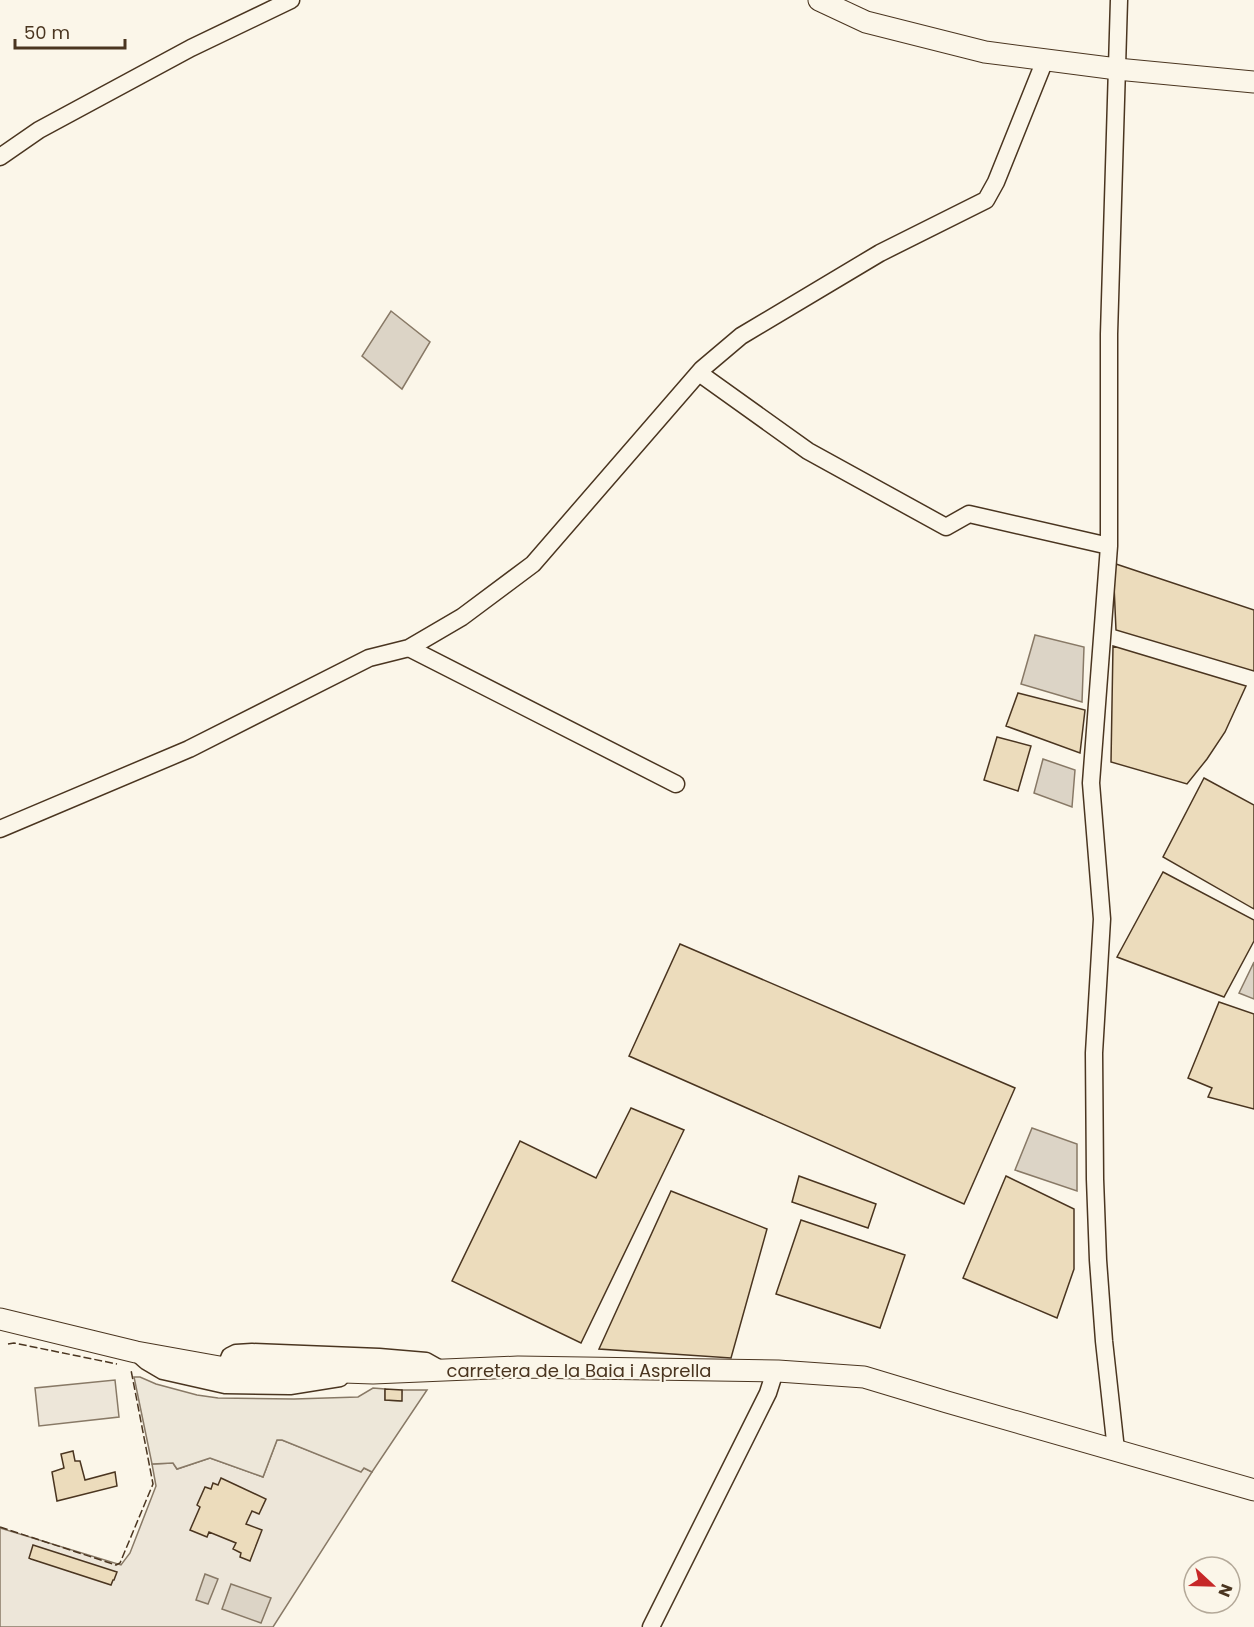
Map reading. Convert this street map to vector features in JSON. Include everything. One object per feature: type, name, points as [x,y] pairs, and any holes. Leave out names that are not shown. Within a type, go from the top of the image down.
[{"type":"main road","points":[[819,0],[866,22],[985,52],[1117,69],[1254,82]]},
{"type":"main road","name":"carretera de la Baia i Asprella","points":[[0,1319],[225,1376],[290,1370],[373,1373],[518,1367],[775,1371],[864,1377],[1254,1490]]},
{"type":"street","points":[[0,157],[39,130],[191,48],[291,0]]},
{"type":"street","points":[[1116,1450],[1098,1260],[1094,1053],[1102,919],[1091,783],[1109,546],[1109,334],[1119,0]]},
{"type":"street","points":[[0,830],[189,749],[369,658],[409,648],[462,617],[533,564],[699,373],[741,336],[880,253],[986,200],[996,182],[1045,60]]},
{"type":"street","points":[[699,373],[808,451],[946,527],[969,514],[1109,546]]},
{"type":"street","points":[[409,648],[676,784]]},
{"type":"street","points":[[290,1370],[379,1357],[426,1361],[442,1370]]},
{"type":"street","points":[[651,1627],[768,1393],[775,1371]]},
{"type":"shaded area","points":[[391,311],[430,342],[402,389],[362,356]]},
{"type":"shaded area","points":[[1035,635],[1084,647],[1082,702],[1021,684]]},
{"type":"shaded area","points":[[1043,759],[1075,770],[1072,807],[1034,793]]},
{"type":"shaded area","points":[[1254,962],[1254,999],[1239,993]]},
{"type":"shaded area","points":[[1032,1128],[1077,1144],[1077,1191],[1015,1170]]},
{"type":"shaded area","points":[[134,1377],[197,1395],[218,1398],[358,1397],[373,1388],[385,1389],[385,1400],[401,1401],[402,1390],[427,1390],[372,1472],[364,1468],[361,1472],[277,1440],[263,1477],[210,1458],[177,1469],[173,1463],[152,1464]]},
{"type":"shaded area","points":[[115,1380],[119,1417],[39,1426],[35,1388]]},
{"type":"shaded area","points":[[277,1440],[361,1471],[364,1468],[372,1472],[273,1627],[0,1627],[0,1528],[121,1565],[130,1553],[156,1486],[152,1464],[173,1463],[177,1469],[210,1458],[263,1477]]},
{"type":"shaded area","points":[[205,1574],[218,1579],[208,1604],[196,1600]]},
{"type":"shaded area","points":[[231,1584],[271,1598],[261,1623],[222,1609]]},
{"type":"building","points":[[1113,563],[1254,610],[1254,671],[1116,630]]},
{"type":"building","points":[[1113,646],[1246,686],[1225,732],[1187,784],[1111,762]]},
{"type":"building","points":[[1018,693],[1085,710],[1080,753],[1006,726]]},
{"type":"building","points":[[997,737],[1031,746],[1018,791],[984,780]]},
{"type":"building","points":[[1204,778],[1254,805],[1254,909],[1163,857]]},
{"type":"building","points":[[1163,872],[1254,920],[1254,941],[1224,997],[1117,957]]},
{"type":"building","points":[[680,944],[1015,1088],[964,1204],[629,1056]]},
{"type":"building","points":[[1219,1002],[1254,1014],[1254,1109],[1208,1097],[1212,1088],[1188,1078]]},
{"type":"building","points":[[631,1108],[684,1130],[581,1343],[452,1281],[520,1141],[596,1178]]},
{"type":"building","points":[[799,1176],[876,1204],[868,1228],[792,1202]]},
{"type":"building","points":[[1006,1176],[1074,1209],[1074,1269],[1057,1318],[963,1278]]},
{"type":"building","points":[[671,1191],[767,1229],[731,1358],[599,1349]]},
{"type":"building","points":[[801,1220],[905,1255],[880,1328],[776,1294]]},
{"type":"building","points":[[385,1389],[402,1390],[402,1401],[385,1400]]},
{"type":"building","points":[[73,1451],[75,1461],[80,1461],[85,1480],[115,1472],[117,1486],[57,1501],[52,1472],[64,1468],[61,1454]]},
{"type":"building","points":[[221,1478],[266,1499],[259,1514],[252,1511],[246,1524],[262,1530],[250,1561],[240,1557],[241,1553],[233,1549],[236,1543],[209,1532],[207,1537],[190,1530],[200,1507],[197,1505],[205,1487],[211,1489],[213,1483],[218,1485]]},
{"type":"building","points":[[33,1545],[117,1572],[114,1580],[111,1585],[31,1559],[29,1558]]},
{"type":"fence","points":[[8,1344],[14,1343],[117,1364]]},
{"type":"fence","points":[[0,1527],[116,1565],[120,1563],[153,1484],[131,1370]]}]
